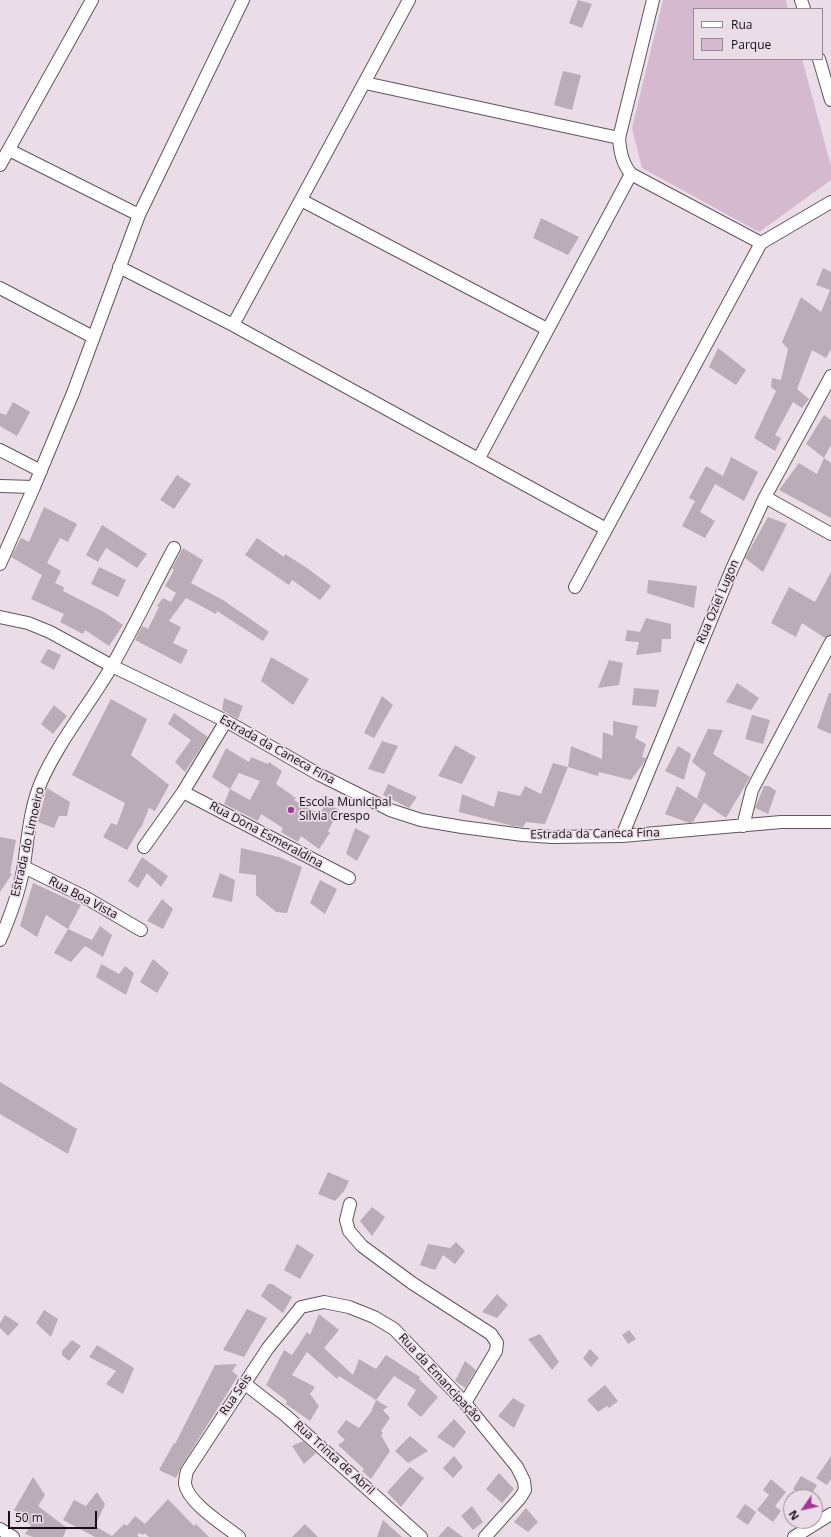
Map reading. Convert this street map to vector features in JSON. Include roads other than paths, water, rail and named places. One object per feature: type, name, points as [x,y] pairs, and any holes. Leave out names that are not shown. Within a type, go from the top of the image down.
[{"type":"street","points":[[0,165],[92,0]]},
{"type":"street","points":[[0,564],[41,471],[139,215],[243,0]]},
{"type":"street","points":[[233,325],[409,0]]},
{"type":"street","points":[[654,0],[619,138],[622,158],[626,168],[631,174],[761,243]]},
{"type":"street","points":[[819,60],[831,100]]},
{"type":"street","points":[[365,83],[619,138]]},
{"type":"street","points":[[9,150],[139,215]]},
{"type":"street","points":[[479,458],[547,328],[631,174]]},
{"type":"street","points":[[302,200],[547,328]]},
{"type":"street","points":[[575,586],[761,243],[831,202]]},
{"type":"street","points":[[119,267],[233,325],[479,458],[606,529]]},
{"type":"street","points":[[0,288],[93,337]]},
{"type":"street","name":"Rua Oziel Lugon","points":[[622,836],[721,594],[764,497],[831,376]]},
{"type":"street","points":[[0,450],[41,471]]},
{"type":"street","points":[[0,486],[34,487]]},
{"type":"street","points":[[764,497],[831,534]]},
{"type":"street","name":"Estrada do Limoeiro","points":[[0,940],[24,867],[32,815],[41,783],[62,743],[112,666],[174,548]]},
{"type":"street","name":"Estrada da Caneca Fina","points":[[0,617],[28,623],[50,632],[112,666],[226,721],[320,775],[390,810],[404,815],[462,827],[523,835],[622,836],[781,822],[831,822]]},
{"type":"street","points":[[743,826],[752,790],[831,642]]},
{"type":"street","points":[[144,847],[183,792],[226,721]]},
{"type":"street","name":"Rua Dona Esmeraldina","points":[[183,792],[350,878]]},
{"type":"street","name":"Rua Boa Vista","points":[[24,867],[83,896],[141,930]]},
{"type":"street","points":[[350,1204],[346,1220],[349,1231],[362,1246],[412,1283],[491,1334],[497,1343],[496,1351],[465,1403]]},
{"type":"street","name":"Rua da Emancipação","points":[[301,1306],[324,1302],[350,1307],[374,1317],[394,1329],[465,1403],[517,1467],[524,1481],[524,1490],[520,1498],[485,1537]]},
{"type":"street","name":"Rua Seis","points":[[239,1537],[207,1511],[187,1490],[185,1482],[187,1471],[268,1348],[301,1306]]},
{"type":"street","name":"Rua Trinta de Abril","points":[[244,1383],[291,1420],[421,1537]]},
{"type":"street","points":[[794,1537],[831,1514]]},
{"type":"street","points":[[0,1529],[13,1537]]},
{"type":"place","name":"Escola Municipal Silvia Crespo","points":[[291,810]]}]
